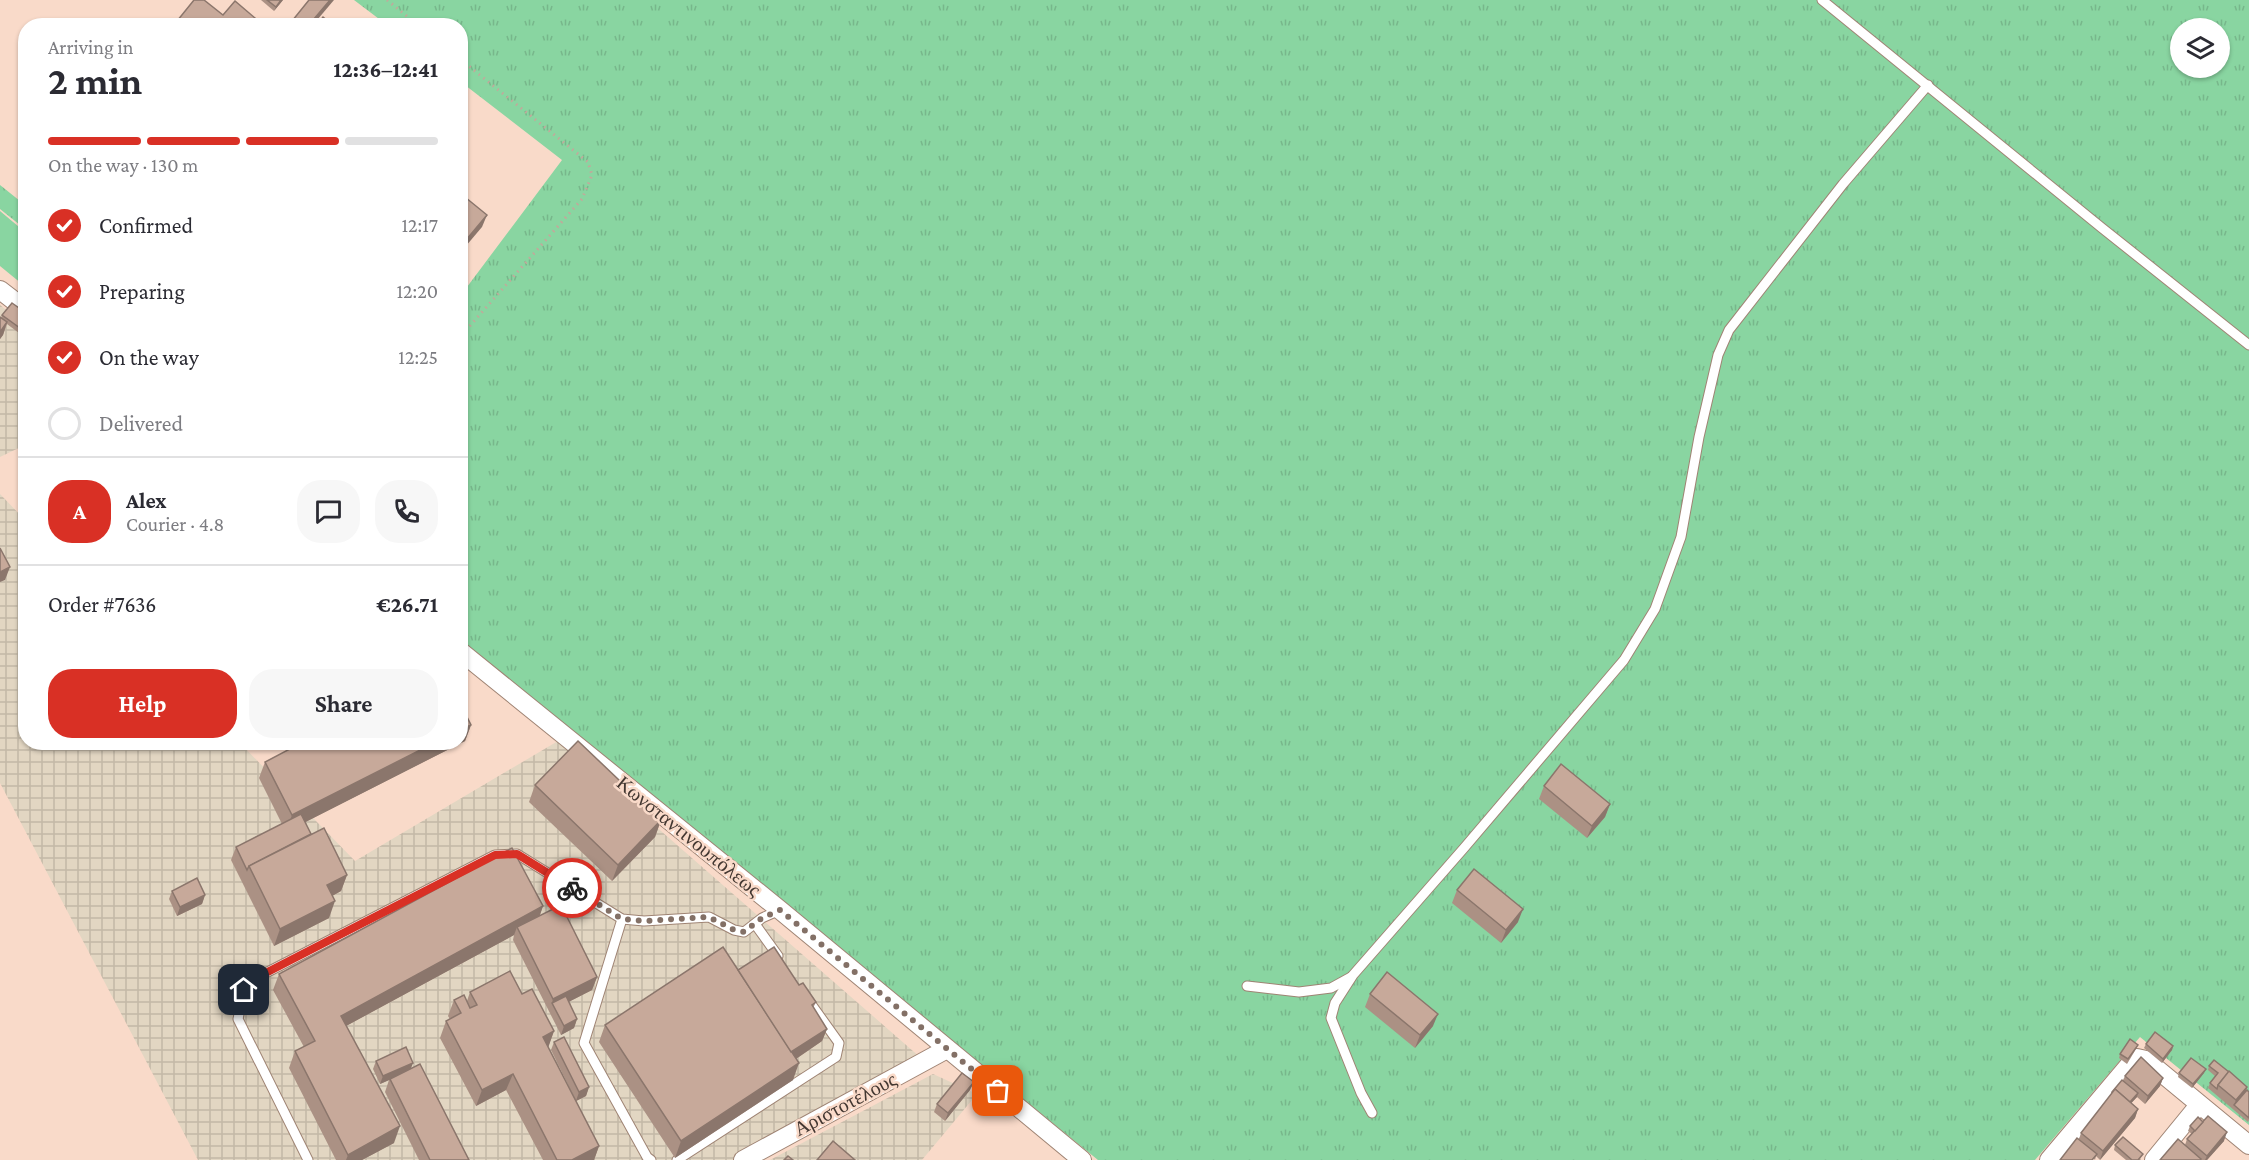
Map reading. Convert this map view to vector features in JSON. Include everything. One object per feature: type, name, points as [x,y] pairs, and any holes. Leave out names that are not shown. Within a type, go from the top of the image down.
[{"type":"street","points":[[0,290],[18,304]]},
{"type":"street","name":"Κωνσταντινουπόλεως","points":[[468,657],[780,910],[1082,1160]]},
{"type":"street","name":"Αριστοτέλους","points":[[743,1160],[948,1049]]},
{"type":"street","points":[[2049,1160],[2137,1058],[2146,1060],[2249,1146]]},
{"type":"street","points":[[2154,1160],[2199,1105]]},
{"type":"lane","points":[[1822,0],[2249,345]]},
{"type":"lane","points":[[1372,1113],[1361,1093],[1331,1018],[1335,1003],[1353,975],[1624,660],[1655,609],[1681,537],[1718,355],[1729,330],[1843,184],[1928,85]]},
{"type":"lane","points":[[309,1160],[238,1018],[244,990],[252,980],[495,855],[517,854],[622,919],[644,921],[709,917],[734,930],[744,932],[780,910]]},
{"type":"lane","points":[[622,919],[584,1043],[651,1160]]},
{"type":"lane","points":[[755,924],[782,962]]},
{"type":"lane","points":[[1247,986],[1299,992],[1331,988],[1353,975]]},
{"type":"lane","points":[[677,1160],[836,1058],[839,1043],[802,990]]},
{"type":"path","points":[[387,0],[409,18]]},
{"type":"path","points":[[468,65],[588,162],[592,175],[582,199],[468,328]]},
{"type":"shaded area","points":[[0,305],[18,320],[18,448],[0,457]]},
{"type":"shaded area","points":[[0,494],[18,513],[18,750],[247,750],[355,861],[558,741],[929,1065],[748,1160],[198,1160],[0,783]]},
{"type":"shaded area","points":[[933,1074],[977,1094],[922,1160],[770,1160]]},
{"type":"green space","points":[[354,0],[2249,0],[2249,1125],[2140,1037],[2035,1160],[1098,1160],[468,650],[468,286],[562,160],[468,87],[468,18],[378,18]]},
{"type":"green space","points":[[0,185],[18,199],[18,223],[0,209]]},
{"type":"green space","points":[[0,211],[18,226],[18,281],[0,266]]},
{"type":"building","points":[[194,0],[204,0],[223,15],[235,1],[255,18],[179,18]]},
{"type":"building","points":[[267,0],[281,0],[276,7]]},
{"type":"building","points":[[309,0],[330,0],[315,18],[294,18]]},
{"type":"building","points":[[468,200],[487,215],[468,238]]},
{"type":"building","points":[[12,303],[18,307],[18,327],[2,315]]},
{"type":"building","points":[[0,317],[7,322],[0,332]]},
{"type":"building","points":[[0,548],[10,567],[0,572]]},
{"type":"building","points":[[578,741],[661,820],[618,865],[535,785]]},
{"type":"building","points":[[288,750],[420,750],[292,815],[265,762]]},
{"type":"building","points":[[1561,764],[1610,804],[1592,826],[1544,786]]},
{"type":"building","points":[[301,814],[311,834],[249,866],[247,870],[236,847]]},
{"type":"building","points":[[324,828],[347,875],[327,885],[335,901],[280,929],[249,866]]},
{"type":"building","points":[[512,848],[543,906],[341,1016],[400,1126],[348,1155],[295,1051],[315,1041],[279,974]]},
{"type":"building","points":[[1474,869],[1523,909],[1506,930],[1457,890]]},
{"type":"building","points":[[197,878],[205,895],[180,907],[172,891]]},
{"type":"building","points":[[561,905],[597,977],[553,999],[517,927]]},
{"type":"building","points":[[723,947],[799,1063],[681,1141],[605,1025]]},
{"type":"building","points":[[774,947],[799,985],[803,983],[816,1002],[812,1005],[827,1029],[791,1052],[738,970]]},
{"type":"building","points":[[510,971],[522,994],[532,989],[554,1031],[543,1037],[599,1146],[572,1160],[557,1160],[513,1074],[482,1090],[446,1021],[461,1013],[454,1000],[464,995],[470,1008],[477,1005],[470,992]]},
{"type":"building","points":[[1387,972],[1438,1014],[1420,1035],[1370,994]]},
{"type":"building","points":[[566,996],[577,1019],[564,1026],[552,1003]]},
{"type":"building","points":[[2155,1032],[2173,1046],[2163,1059],[2146,1044]]},
{"type":"building","points":[[564,1037],[589,1087],[579,1092],[554,1042]]},
{"type":"building","points":[[2130,1039],[2138,1045],[2128,1059],[2120,1054]]},
{"type":"building","points":[[406,1047],[413,1063],[383,1076],[376,1061]]},
{"type":"building","points":[[2141,1057],[2163,1078],[2148,1096],[2125,1076]]},
{"type":"building","points":[[2191,1058],[2206,1069],[2193,1084],[2179,1073]]},
{"type":"building","points":[[2214,1060],[2229,1072],[2217,1089],[2210,1083],[2218,1073],[2209,1066]]},
{"type":"building","points":[[420,1064],[469,1160],[430,1160],[390,1079]]},
{"type":"building","points":[[2229,1071],[2247,1087],[2236,1100],[2218,1085]]},
{"type":"building","points":[[962,1073],[974,1082],[948,1113],[937,1104]]},
{"type":"building","points":[[2122,1080],[2138,1093],[2130,1102],[2115,1089],[2112,1093],[2112,1092]]},
{"type":"building","points":[[2115,1089],[2138,1109],[2103,1151],[2081,1133]]},
{"type":"building","points":[[2247,1090],[2249,1092],[2249,1118],[2234,1105]]},
{"type":"building","points":[[2208,1116],[2227,1132],[2207,1156],[2187,1139]]},
{"type":"building","points":[[2198,1117],[2203,1122],[2195,1131],[2190,1126]]},
{"type":"building","points":[[2123,1137],[2143,1154],[2138,1160],[2132,1160],[2115,1145]]},
{"type":"building","points":[[2077,1138],[2097,1154],[2092,1160],[2060,1160]]},
{"type":"building","points":[[2178,1139],[2201,1159],[2160,1160]]},
{"type":"building","points":[[833,1141],[855,1160],[817,1160]]},
{"type":"way so far","points":[[572,888],[622,919],[644,921],[709,917],[734,930],[744,932],[762,918],[780,910],[998,1091]]},
{"type":"route","points":[[244,990],[252,980],[495,855],[517,854],[572,888]]}]
